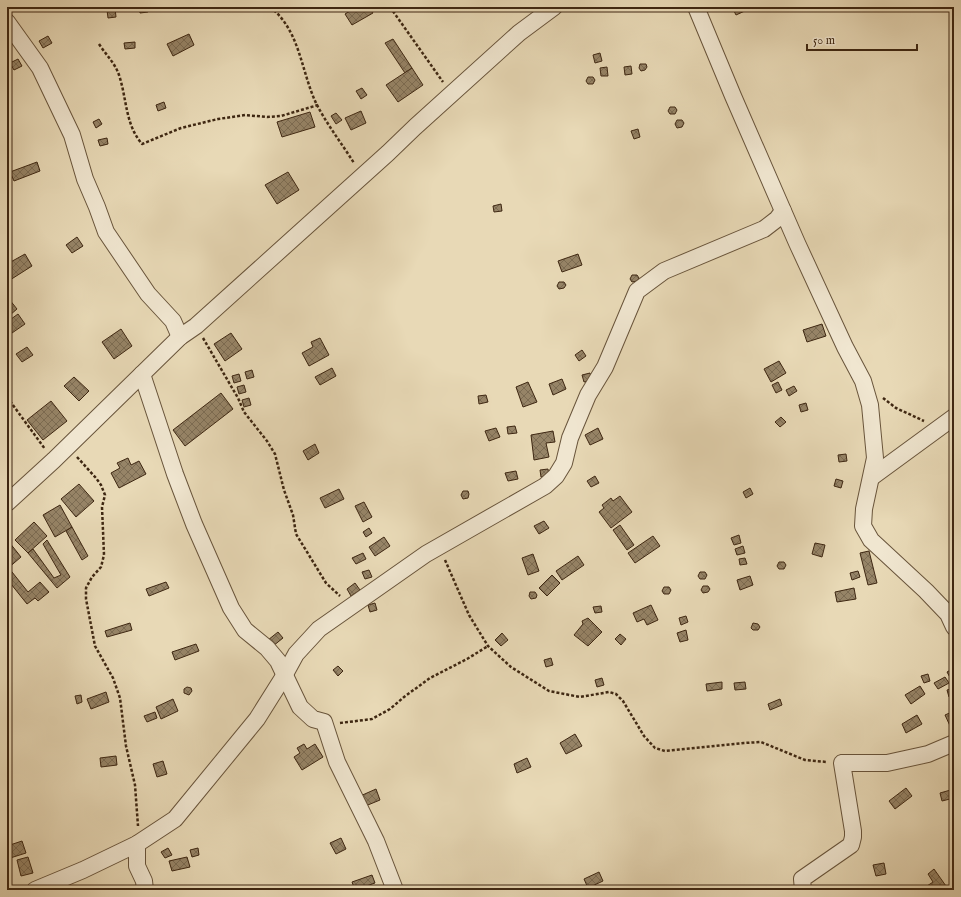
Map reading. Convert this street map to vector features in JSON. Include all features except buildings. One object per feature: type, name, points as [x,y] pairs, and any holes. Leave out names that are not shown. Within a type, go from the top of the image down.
[{"type":"street","points":[[7,503],[68,447],[180,337],[196,326],[363,176],[519,32],[554,7]]},
{"type":"street","points":[[696,7],[783,211],[845,347],[863,381],[870,406],[875,458],[864,510],[864,526],[871,540],[952,616]]},
{"type":"street","points":[[7,22],[40,68],[72,135],[85,179],[106,232],[148,294],[173,321],[180,337]]},
{"type":"street","points":[[35,890],[83,870],[137,844],[175,819],[257,719],[296,654],[319,629],[426,554],[545,486],[556,476],[564,463],[570,438],[588,395],[605,367],[637,291],[664,270],[764,229],[778,219],[783,211]]},
{"type":"street","points":[[142,374],[175,474],[194,524],[231,608],[245,630],[268,648],[278,661],[300,707],[313,719],[324,722],[337,762],[376,841],[395,890]]},
{"type":"street","points":[[872,477],[954,417]]},
{"type":"street","points":[[803,890],[802,879],[851,845],[853,832],[842,763],[887,763],[928,754],[954,743]]},
{"type":"street","points":[[137,844],[137,866],[144,881],[146,890]]},
{"type":"path","points":[[270,7],[278,14],[290,31],[318,105],[363,176]]},
{"type":"path","points":[[390,7],[451,94]]},
{"type":"path","points":[[99,44],[106,55],[113,61],[119,74],[129,119],[133,130],[142,144],[181,128],[218,118],[245,115],[267,117],[281,116],[318,105]]},
{"type":"path","points":[[196,326],[225,374],[244,412],[267,441],[275,454],[284,490],[293,515],[296,534],[326,583],[335,593],[356,604]]},
{"type":"path","points":[[863,381],[896,408],[938,428]]},
{"type":"path","points":[[7,398],[54,460]]},
{"type":"path","points":[[68,447],[96,478],[105,494],[102,507],[104,555],[101,567],[92,577],[86,588],[86,599],[95,646],[113,678],[120,698],[126,746],[135,785],[138,826],[137,844]]},
{"type":"path","points":[[439,546],[468,615],[488,646],[511,667],[549,691],[580,697],[610,692],[616,694],[623,701],[644,736],[655,748],[665,751],[744,742],[761,742],[805,760],[842,763]]},
{"type":"path","points":[[324,722],[342,723],[372,719],[390,709],[430,678],[468,659],[488,646]]}]
